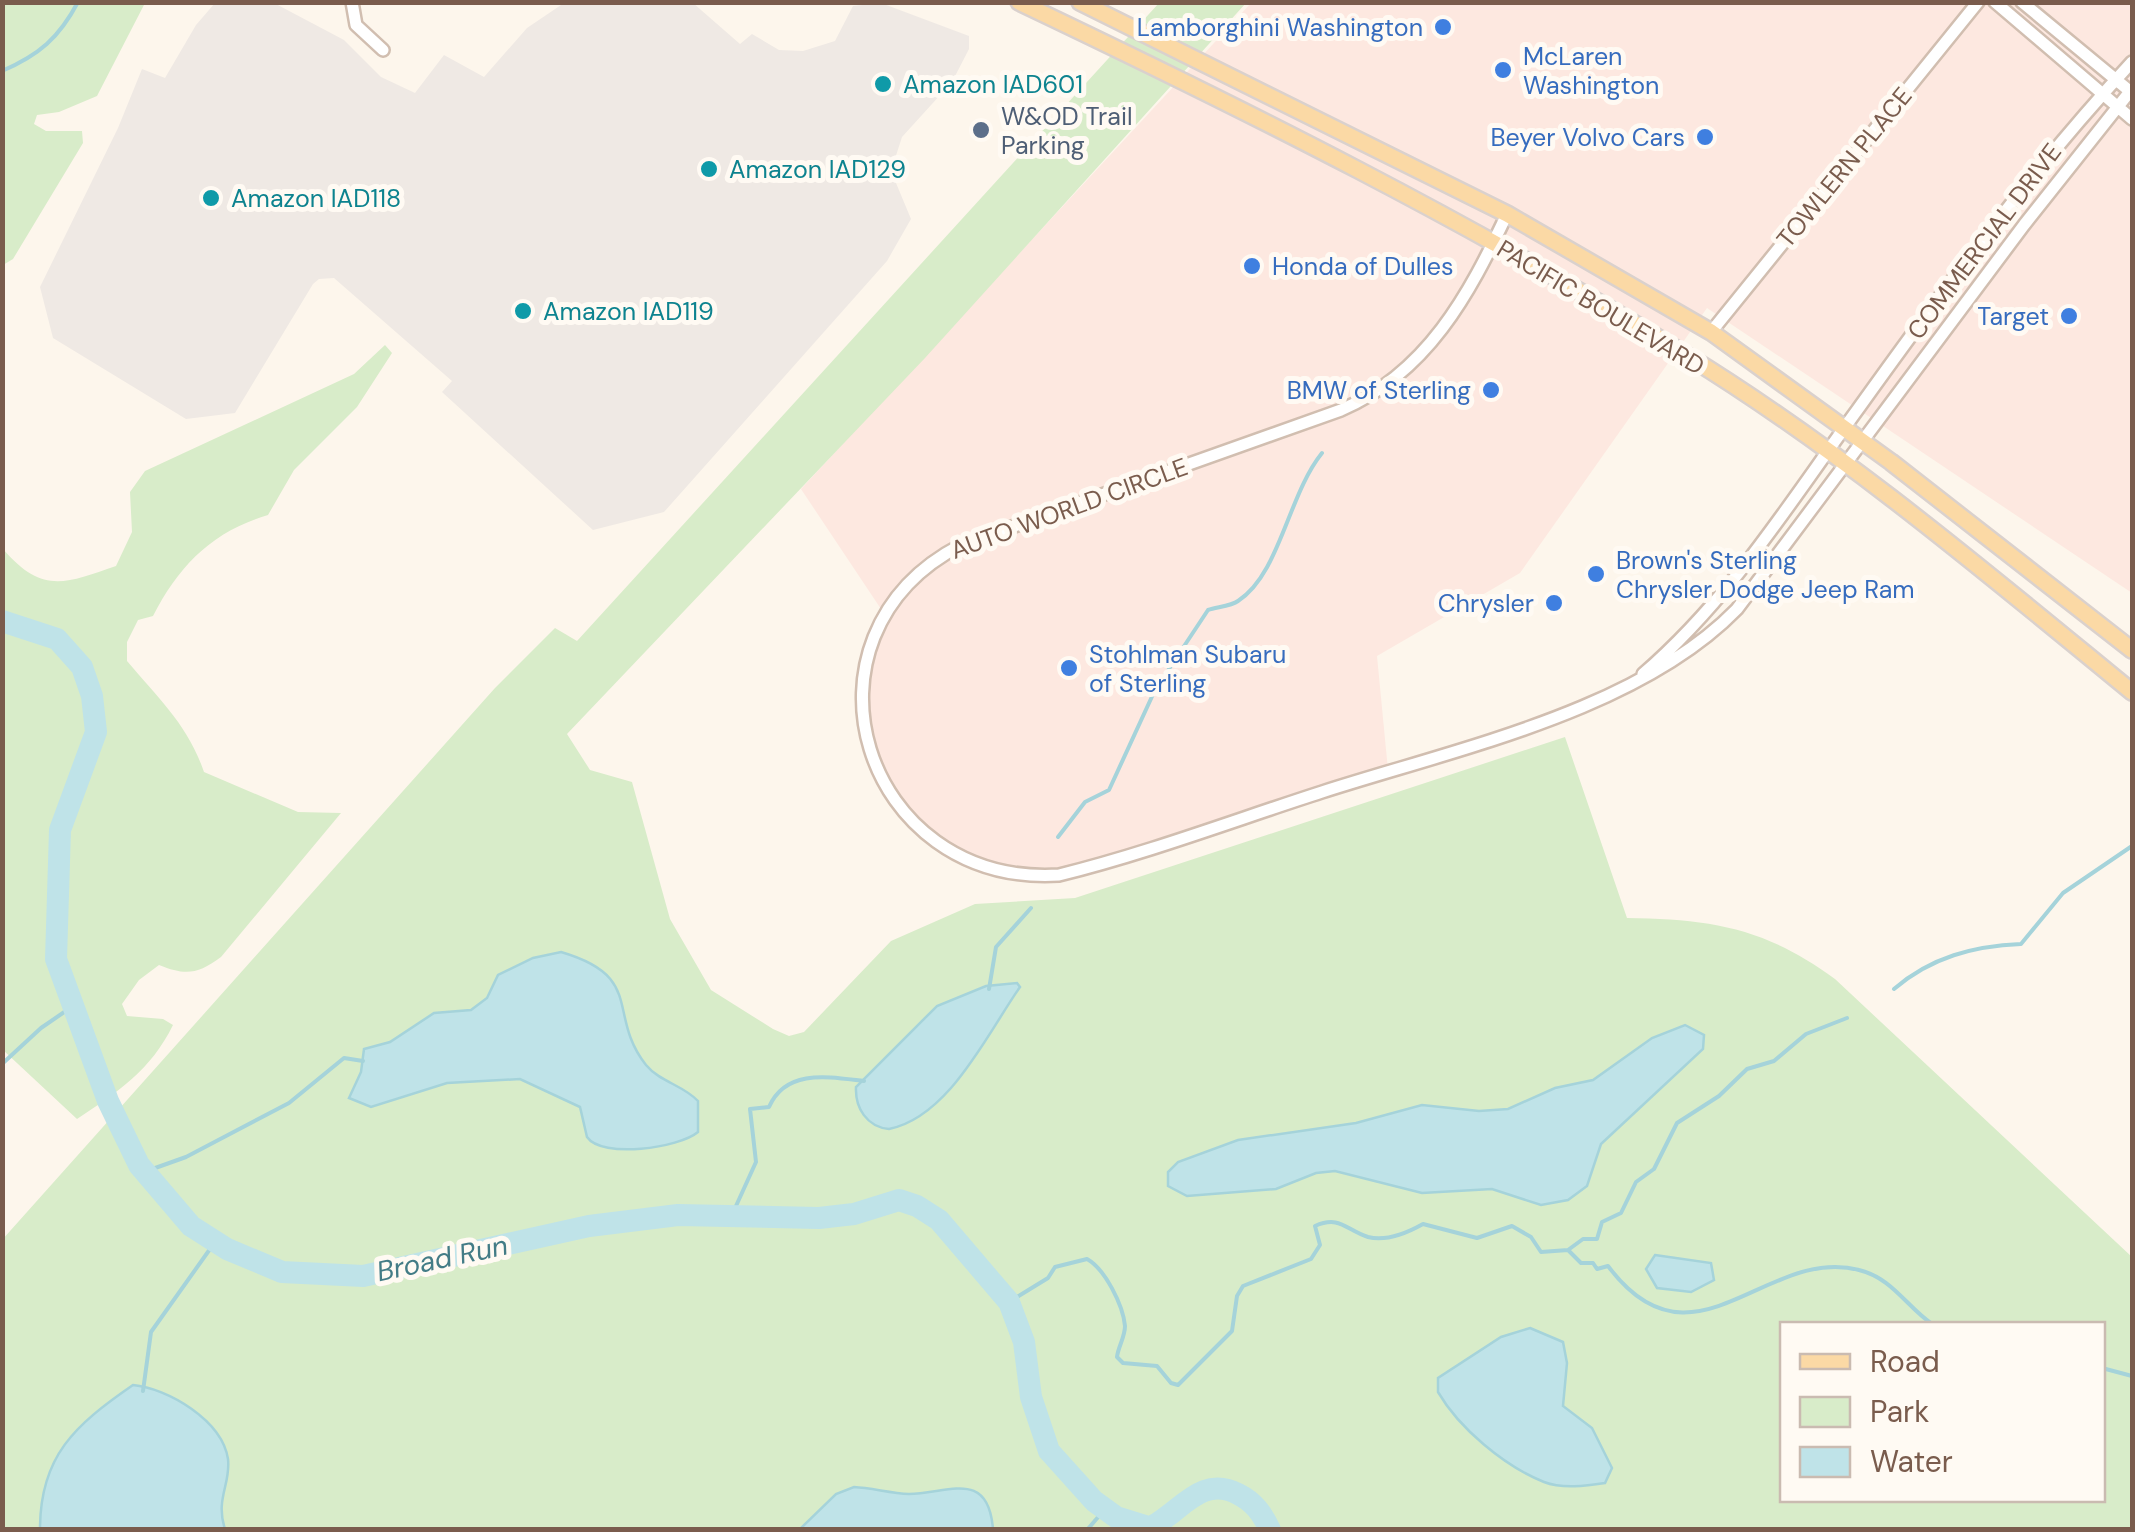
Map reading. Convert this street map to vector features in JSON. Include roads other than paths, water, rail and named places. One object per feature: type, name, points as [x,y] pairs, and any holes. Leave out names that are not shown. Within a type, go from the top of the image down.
[{"type":"main road","name":"PACIFIC BOULEVARD","points":[[1019,2],[1188,83],[1494,242],[1688,356],[1828,453],[2131,688]]},
{"type":"main road","name":"PACIFIC BOULEVARD","points":[[1080,2],[1508,214],[1712,332],[1864,441],[2132,650]]},
{"type":"street","points":[[352,2],[356,24],[384,50]]},
{"type":"street","name":"TOWLERN PLACE","points":[[1712,332],[1978,2]]},
{"type":"street","points":[[1994,2],[2132,119]]},
{"type":"street","points":[[2022,2],[2132,91]]},
{"type":"street","name":"COMMERCIAL DRIVE","points":[[1845,428],[1982,242],[2132,62]]},
{"type":"street","name":"COMMERCIAL DRIVE","points":[[1845,466],[2132,91]]},
{"type":"street","name":"AUTO WORLD CIRCLE","points":[[1508,214],[1446,325],[1414,363],[1378,391],[1341,410],[982,537],[926,566],[885,616],[870,654],[862,698],[872,756],[900,810],[940,846],[974,864],[1010,874],[1060,875],[1576,708],[1694,650],[1725,622],[1845,466]]},
{"type":"street","name":"AUTO WORLD CIRCLE","points":[[1634,682],[1727,592],[1845,428]]},
{"type":"water","points":[[561,952],[605,973],[615,985],[634,1047],[646,1065],[698,1101],[698,1132],[675,1143],[641,1149],[608,1148],[587,1137],[580,1107],[520,1079],[447,1083],[371,1107],[349,1098],[361,1072],[364,1049],[390,1042],[434,1013],[471,1010],[487,998],[498,975],[533,958]]},
{"type":"water","points":[[1017,983],[1020,987],[965,1071],[930,1108],[889,1129],[874,1125],[864,1115],[856,1087],[937,1006],[986,986]]},
{"type":"water","points":[[1685,1025],[1704,1035],[1703,1049],[1601,1144],[1587,1186],[1568,1200],[1541,1205],[1492,1189],[1422,1193],[1335,1171],[1316,1173],[1276,1189],[1187,1196],[1168,1186],[1168,1172],[1178,1162],[1238,1140],[1356,1123],[1422,1105],[1479,1111],[1508,1109],[1555,1088],[1593,1080],[1652,1038]]},
{"type":"water","points":[[1655,1255],[1711,1263],[1714,1280],[1691,1292],[1657,1288],[1646,1269]]},
{"type":"water","points":[[1530,1328],[1563,1342],[1567,1363],[1563,1406],[1592,1428],[1612,1468],[1605,1483],[1558,1486],[1529,1475],[1470,1432],[1438,1392],[1438,1378],[1501,1337]]},
{"type":"water","points":[[133,1385],[176,1399],[204,1419],[224,1445],[228,1459],[222,1500],[225,1529],[40,1529],[46,1481],[54,1462],[78,1429]]},
{"type":"water","points":[[854,1487],[909,1494],[951,1489],[974,1491],[990,1510],[993,1529],[800,1529],[836,1494]]},
{"type":"waterway","points":[[2,71],[47,44],[78,2]]},
{"type":"waterway","points":[[1058,837],[1085,802],[1109,790],[1155,690],[1208,610],[1238,601],[1264,572],[1300,490],[1322,453]]},
{"type":"waterway","name":"Broad Run","points":[[2,621],[57,639],[82,667],[92,696],[96,732],[60,830],[56,959],[108,1101],[139,1165],[191,1226],[227,1249],[282,1272],[363,1276],[589,1226],[678,1215],[819,1218],[854,1214],[899,1200],[939,1220],[1009,1302],[1024,1342],[1031,1397],[1049,1451],[1094,1501],[1116,1517],[1158,1530]]},
{"type":"waterway","points":[[1894,989],[1923,969],[1954,955],[2021,944],[2063,893],[2132,846]]},
{"type":"waterway","points":[[989,989],[996,947],[1031,908]]},
{"type":"waterway","points":[[2,1064],[41,1028],[73,1006]]},
{"type":"waterway","points":[[1009,1302],[1048,1278],[1055,1267],[1087,1259],[1106,1279],[1121,1308],[1125,1330],[1117,1357],[1123,1363],[1157,1366],[1171,1383],[1178,1385],[1232,1331],[1237,1296],[1243,1286],[1311,1259],[1320,1245],[1315,1226],[1337,1223],[1368,1237],[1382,1238],[1423,1224],[1477,1238],[1512,1226],[1531,1237],[1541,1252],[1568,1250],[1583,1239],[1597,1239],[1602,1222],[1621,1213],[1636,1182],[1654,1169],[1677,1123],[1719,1096],[1747,1069],[1774,1061],[1806,1034],[1847,1018]]},
{"type":"waterway","points":[[144,1172],[186,1157],[289,1103],[344,1058],[363,1061]]},
{"type":"waterway","points":[[731,1217],[756,1162],[750,1109],[769,1107],[786,1086],[810,1078],[864,1081]]},
{"type":"waterway","points":[[143,1391],[151,1332],[215,1242]]},
{"type":"waterway","points":[[1568,1250],[1581,1263],[1593,1263],[1597,1269],[1608,1266],[1639,1298],[1670,1311],[1701,1311],[1793,1275],[1825,1267],[1859,1270],[1881,1279],[1929,1322]]},
{"type":"waterway","points":[[2105,1369],[2132,1376]]},
{"type":"waterway","name":"Broad Run","points":[[1153,1526],[1193,1497],[1225,1489],[1249,1501],[1270,1530]]},
{"type":"waterway","points":[[1087,1530],[1105,1509]]},
{"type":"place","name":"Lamborghini Washington","points":[[1443,27]]},
{"type":"place","name":"McLaren Washington","points":[[1503,70]]},
{"type":"place","name":"Amazon IAD601","points":[[883,84]]},
{"type":"place","name":"W&OD Trail Parking","points":[[981,130]]},
{"type":"place","name":"Beyer Volvo Cars","points":[[1705,137]]},
{"type":"place","name":"Amazon IAD129","points":[[709,169]]},
{"type":"place","name":"Amazon IAD118","points":[[211,198]]},
{"type":"place","name":"Honda of Dulles","points":[[1252,266]]},
{"type":"place","name":"Amazon IAD119","points":[[523,311]]},
{"type":"place","name":"Target","points":[[2069,316]]},
{"type":"place","name":"BMW of Sterling","points":[[1491,390]]},
{"type":"place","name":"Brown's Sterling Chrysler Dodge Jeep Ram","points":[[1596,574]]},
{"type":"place","name":"Chrysler","points":[[1554,603]]},
{"type":"place","name":"Stohlman Subaru of Sterling","points":[[1069,668]]}]
